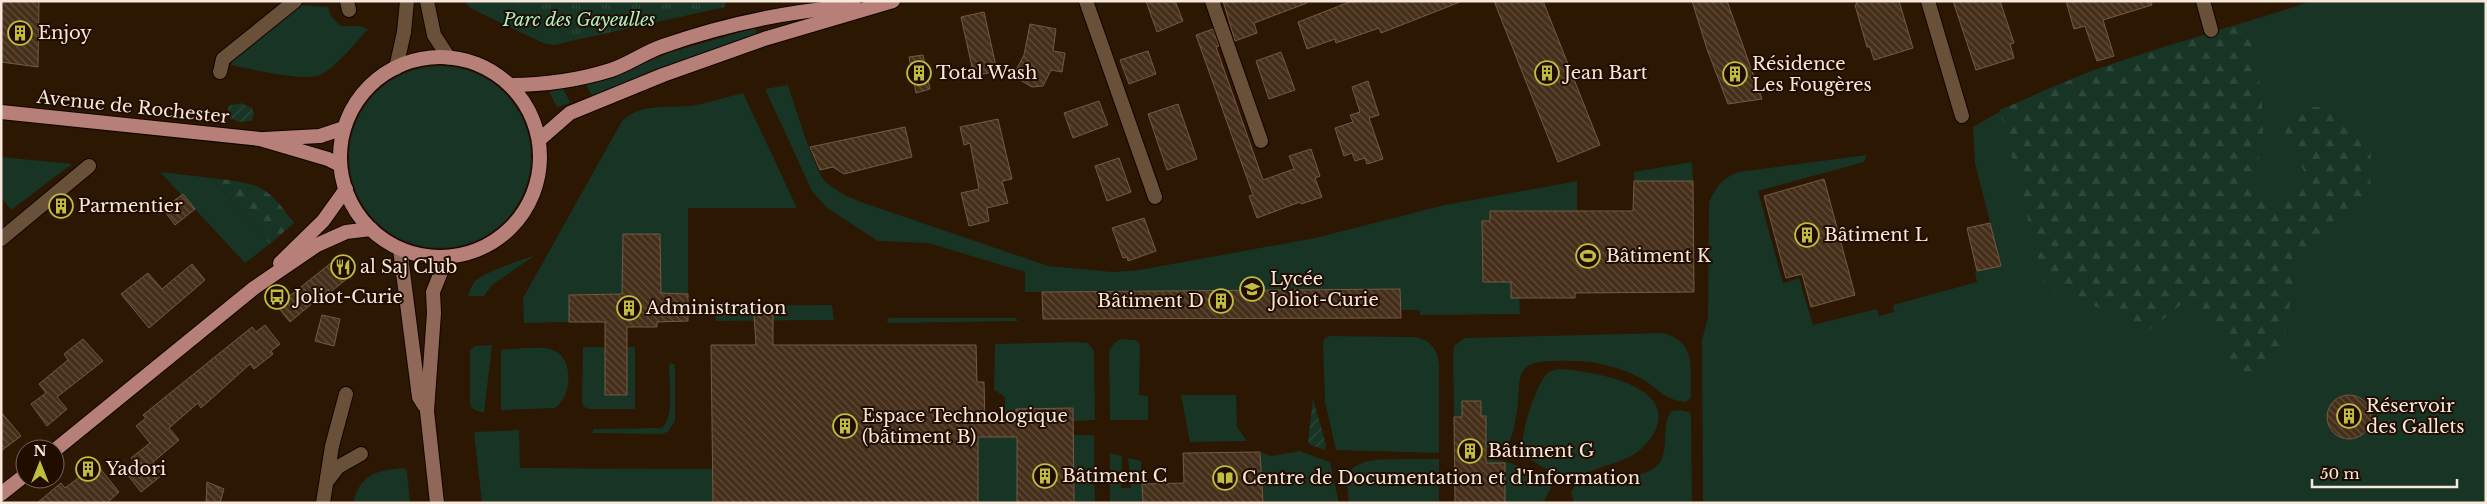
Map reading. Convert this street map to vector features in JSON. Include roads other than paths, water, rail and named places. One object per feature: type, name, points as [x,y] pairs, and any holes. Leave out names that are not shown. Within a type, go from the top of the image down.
[{"type":"main road","points":[[539,140],[570,113],[663,75],[764,39],[893,1]]},
{"type":"main road","points":[[510,85],[532,85],[566,81],[612,70],[661,46],[764,18],[811,9],[877,5]]},
{"type":"main road","points":[[449,58],[471,62],[492,71],[510,85],[523,101],[533,120],[539,140],[540,158],[538,177],[533,194],[519,218],[499,238],[483,247],[447,257],[415,254],[400,248],[371,229],[356,210],[346,189],[340,165],[344,128],[350,113],[364,93],[382,76],[413,61],[449,58]]},
{"type":"main road","name":"Avenue de Rochester","points":[[1,112],[260,140],[328,159],[340,165]]},
{"type":"main road","name":"Avenue de Rochester","points":[[260,140],[280,137],[320,136],[344,128]]},
{"type":"main road","points":[[254,288],[323,221],[346,189]]},
{"type":"main road","points":[[65,442],[254,288],[317,245],[346,232],[371,229]]},
{"type":"main road","points":[[400,248],[420,397],[427,411]]},
{"type":"main road","points":[[437,503],[427,411],[434,313],[433,292],[447,257]]},
{"type":"main road","points":[[1,494],[15,483]]},
{"type":"street","points":[[220,72],[223,58],[295,1]]},
{"type":"street","points":[[396,68],[404,32],[407,1]]},
{"type":"street","points":[[427,1],[434,35],[449,58]]},
{"type":"street","points":[[1086,1],[1155,197]]},
{"type":"street","points":[[1212,1],[1261,141]]},
{"type":"street","points":[[1928,1],[1962,116]]},
{"type":"street","points":[[2202,1],[2211,30]]},
{"type":"street","points":[[1,239],[89,166]]},
{"type":"street","points":[[323,503],[332,446],[346,394]]},
{"type":"street","points":[[328,480],[338,467],[361,454]]},
{"type":"place","name":"Enjoy","points":[[20,33]]},
{"type":"place","name":"Total Wash","points":[[919,73]]},
{"type":"place","name":"Jean Bart","points":[[1547,73]]},
{"type":"place","name":"Résidence Les Fougères","points":[[1735,74]]},
{"type":"place","name":"Parmentier","points":[[61,206]]},
{"type":"place","name":"Bâtiment L","points":[[1807,235]]},
{"type":"place","name":"Bâtiment K","points":[[1588,256]]},
{"type":"place","name":"al Saj Club","points":[[343,267]]},
{"type":"place","name":"Lycée Joliot-Curie","points":[[1252,289]]},
{"type":"place","name":"Joliot-Curie","points":[[277,297]]},
{"type":"place","name":"Bâtiment D","points":[[1221,301]]},
{"type":"place","name":"Administration","points":[[629,308]]},
{"type":"place","name":"Réservoir des Gallets","points":[[2349,416]]},
{"type":"place","name":"Espace Technologique (bâtiment B)","points":[[845,426]]},
{"type":"place","name":"Bâtiment G","points":[[1470,451]]},
{"type":"place","name":"Yadori","points":[[88,469]]},
{"type":"place","name":"Bâtiment C","points":[[1045,476]]},
{"type":"place","name":"Centre de Documentation et d'Information","points":[[1225,478]]},
{"type":"park label","name":"Parc des Gayeulles","points":[[579,20]]}]
